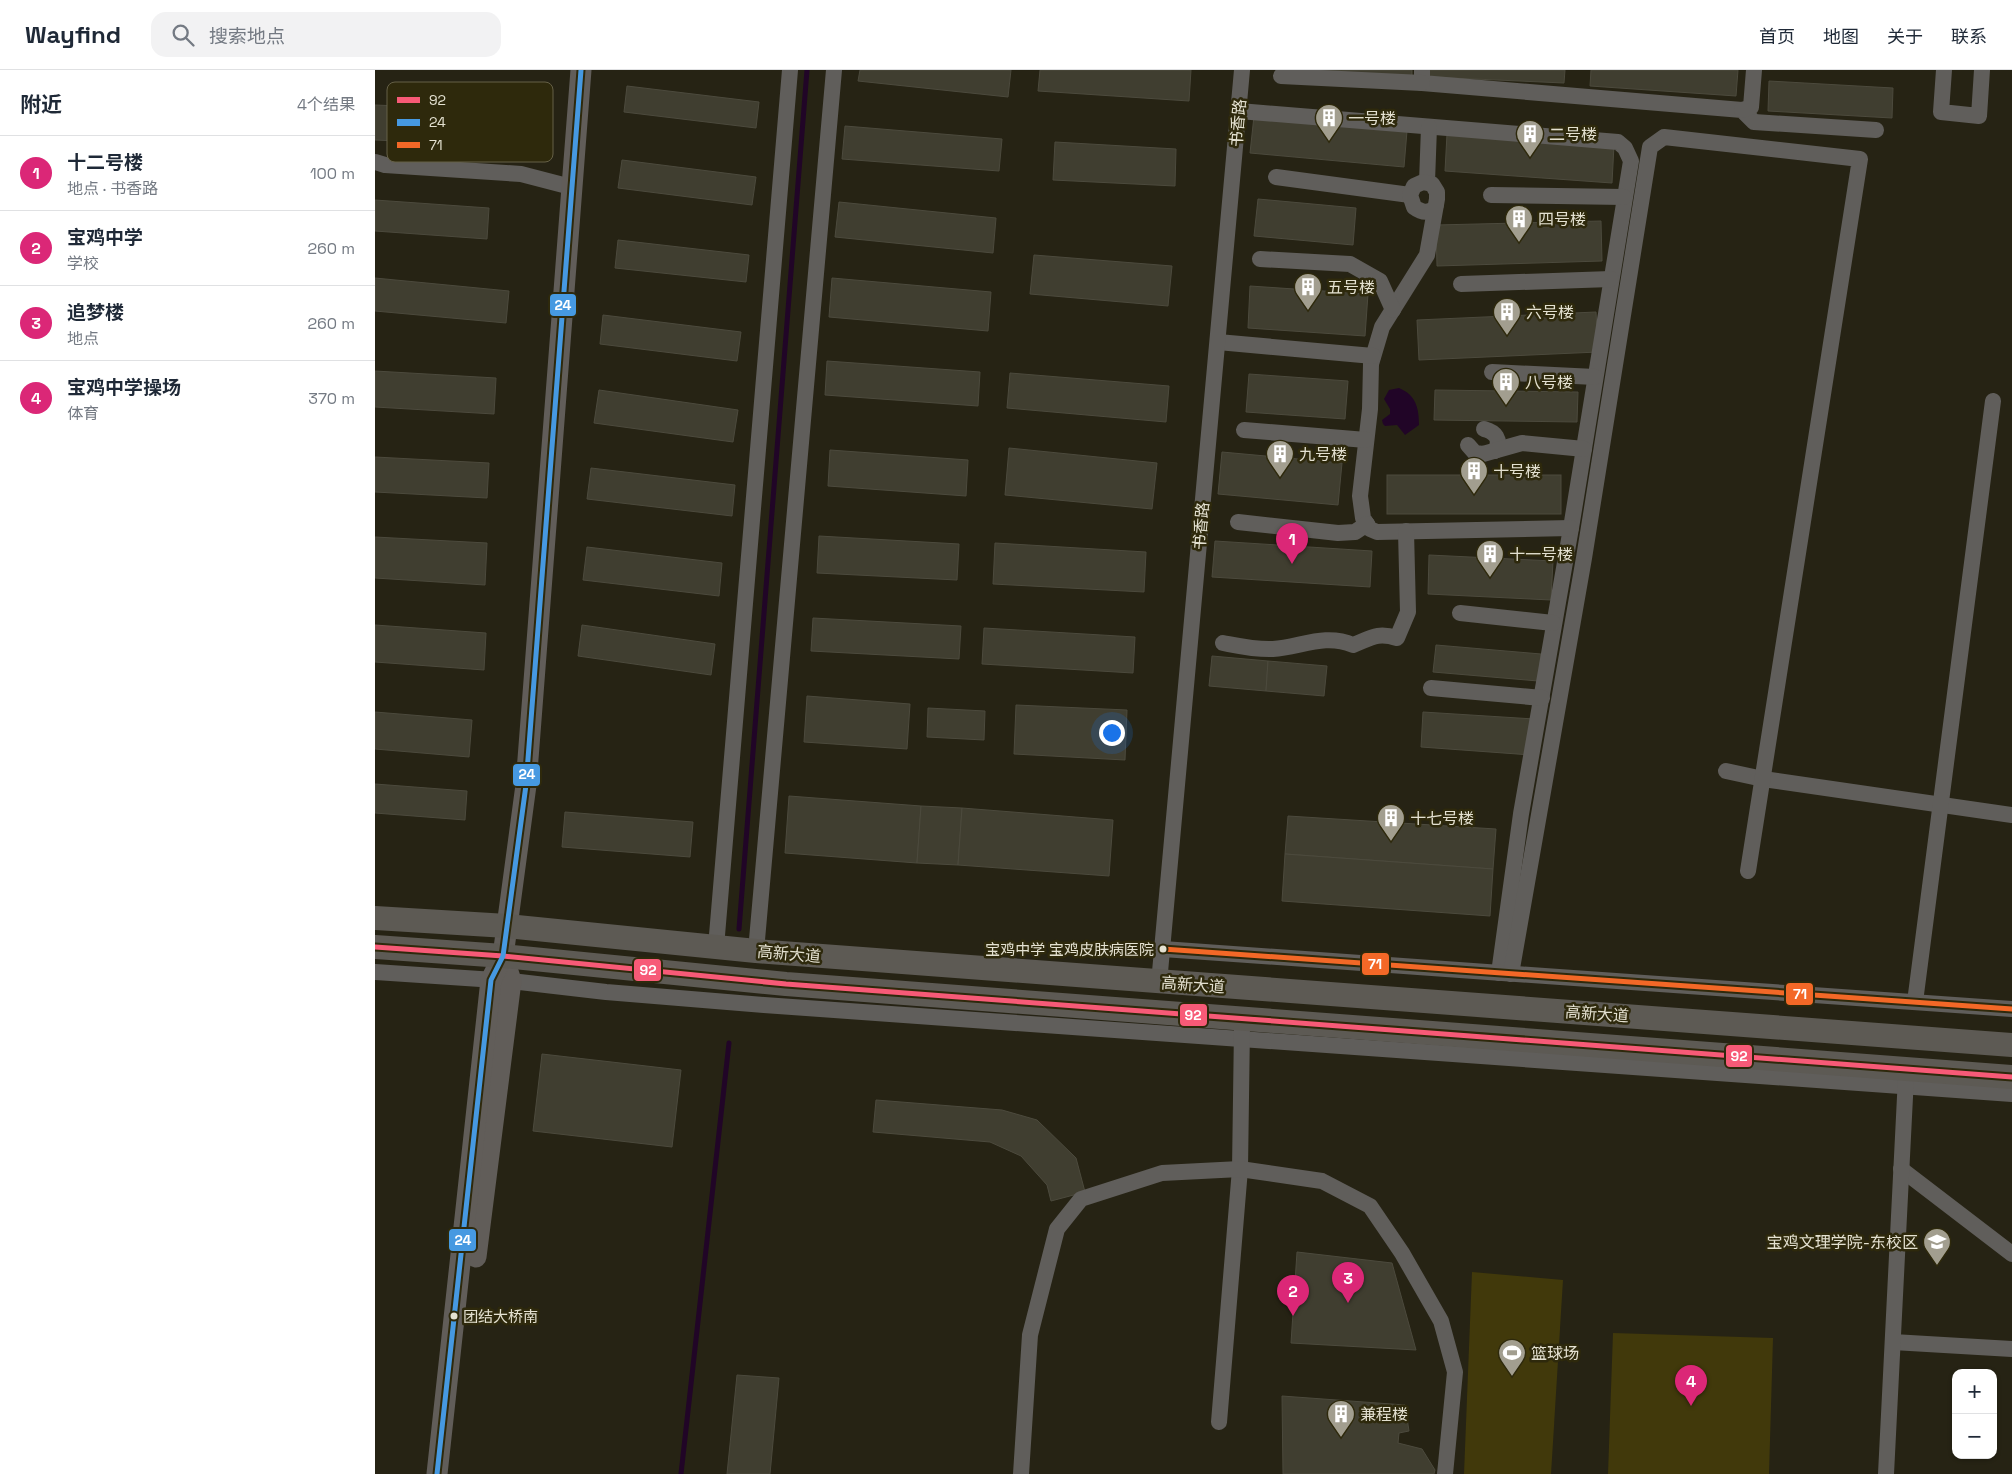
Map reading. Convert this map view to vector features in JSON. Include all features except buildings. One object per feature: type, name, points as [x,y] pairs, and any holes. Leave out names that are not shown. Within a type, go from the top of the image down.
[{"type":"highway","name":"高新大道","points":[[375,918],[507,926],[756,951],[2012,1045]]},
{"type":"highway","name":"高新大道","points":[[375,947],[503,956],[1242,1028],[1906,1078],[2012,1077]]},
{"type":"main road","points":[[448,1474],[503,956],[526,778],[581,70]]},
{"type":"main road","points":[[437,1474],[501,980]]},
{"type":"street","points":[[716,947],[790,70]]},
{"type":"street","points":[[756,951],[834,70]]},
{"type":"street","name":"书香路","points":[[1159,982],[1242,70]]},
{"type":"street","points":[[1281,76],[1422,77],[1742,110],[1751,107],[1754,70]]},
{"type":"street","points":[[1944,70],[1941,112],[1979,116],[1982,70]]},
{"type":"street","points":[[1742,110],[1754,122],[1876,130]]},
{"type":"street","points":[[1239,111],[1619,142],[1625,148],[1631,161],[1571,528],[1521,814],[1505,973]]},
{"type":"street","points":[[1427,182],[1429,127]]},
{"type":"street","points":[[1505,973],[1584,558],[1650,147],[1665,137],[1860,159],[1748,871]]},
{"type":"street","points":[[375,162],[385,165],[521,174],[571,186]]},
{"type":"street","points":[[1276,177],[1410,195]]},
{"type":"street","points":[[1436,206],[1429,212],[1419,210],[1412,204],[1410,195],[1415,186],[1423,182],[1432,184],[1437,192],[1436,206],[1427,255],[1382,327],[1371,364],[1367,440],[1359,496],[1363,518],[1370,529],[1377,532],[1571,528]]},
{"type":"street","points":[[1491,195],[1624,197]]},
{"type":"street","points":[[1260,259],[1350,264],[1380,281],[1393,310]]},
{"type":"street","points":[[1461,284],[1611,279]]},
{"type":"street","points":[[1218,342],[1373,356]]},
{"type":"street","points":[[1492,372],[1595,377]]},
{"type":"street","points":[[1915,1002],[1993,401]]},
{"type":"street","points":[[1244,430],[1367,440]]},
{"type":"street","points":[[1484,430],[1497,435],[1498,446],[1495,451]]},
{"type":"street","points":[[1468,445],[1475,452],[1483,454],[1522,443],[1583,450]]},
{"type":"street","points":[[1238,522],[1338,533],[1355,532],[1367,524]]},
{"type":"street","points":[[1223,643],[1272,649],[1321,639],[1341,640],[1353,645],[1366,638],[1378,635],[1397,638],[1408,612],[1406,532]]},
{"type":"street","points":[[1460,613],[1553,623]]},
{"type":"street","points":[[1431,688],[1542,698]]},
{"type":"street","points":[[1727,771],[1763,779],[2012,815]]},
{"type":"street","points":[[1163,949],[2012,1009]]},
{"type":"street","points":[[375,972],[501,980],[606,992],[764,1005],[1242,1028],[1240,1169],[1219,1422]]},
{"type":"street","points":[[1886,1474],[1906,1078],[2012,1094]]},
{"type":"street","points":[[1021,1474],[1030,1336],[1057,1229],[1081,1199],[1162,1173],[1240,1169],[1322,1181],[1370,1206],[1402,1253],[1441,1321],[1455,1372],[1445,1474]]},
{"type":"street","points":[[1901,1169],[2012,1254]]},
{"type":"street","points":[[1893,1342],[2012,1349]]},
{"type":"shaded area","points":[[1399,388],[1413,398],[1418,413],[1419,425],[1405,435],[1397,425],[1385,426],[1382,420],[1390,414],[1390,409],[1384,399],[1389,390]]},
{"type":"shaded area","name":"篮球场","points":[[1472,1272],[1563,1280],[1551,1474],[1464,1474]]},
{"type":"shaded area","points":[[1613,1333],[1773,1338],[1769,1474],[1608,1474]]},
{"type":"waterway","points":[[739,929],[807,70]]},
{"type":"waterway","points":[[681,1474],[729,1043]]},
{"type":"transit line","name":"24","points":[[437,1474],[491,980],[503,956],[526,785],[581,70]]},
{"type":"transit line","name":"92","points":[[375,947],[503,956],[786,984],[2012,1077]]},
{"type":"transit line","name":"71","points":[[1163,949],[2012,1009]]},
{"type":"place","name":"一号楼","points":[[1329,142]]},
{"type":"place","name":"二号楼","points":[[1530,158]]},
{"type":"place","name":"四号楼","points":[[1519,243]]},
{"type":"place","name":"五号楼","points":[[1308,311]]},
{"type":"place","name":"六号楼","points":[[1507,336]]},
{"type":"place","name":"八号楼","points":[[1506,406]]},
{"type":"place","name":"九号楼","points":[[1280,478]]},
{"type":"place","name":"十号楼","points":[[1474,495]]},
{"type":"place","name":"十二号楼","points":[[1292,564]]},
{"type":"place","name":"十一号楼","points":[[1490,578]]},
{"type":"place","name":"十七号楼","points":[[1391,842]]},
{"type":"place","name":"宝鸡中学 宝鸡皮肤病医院","points":[[1163,949]]},
{"type":"place","name":"宝鸡文理学院-东校区","points":[[1937,1266]]},
{"type":"place","name":"追梦楼","points":[[1348,1303]]},
{"type":"place","name":"团结大桥南","points":[[454,1316]]},
{"type":"place","name":"宝鸡中学","points":[[1293,1316]]},
{"type":"place","name":"篮球场","points":[[1512,1377]]},
{"type":"place","name":"宝鸡中学操场","points":[[1691,1406]]},
{"type":"place","name":"兼程楼","points":[[1341,1438]]}]
